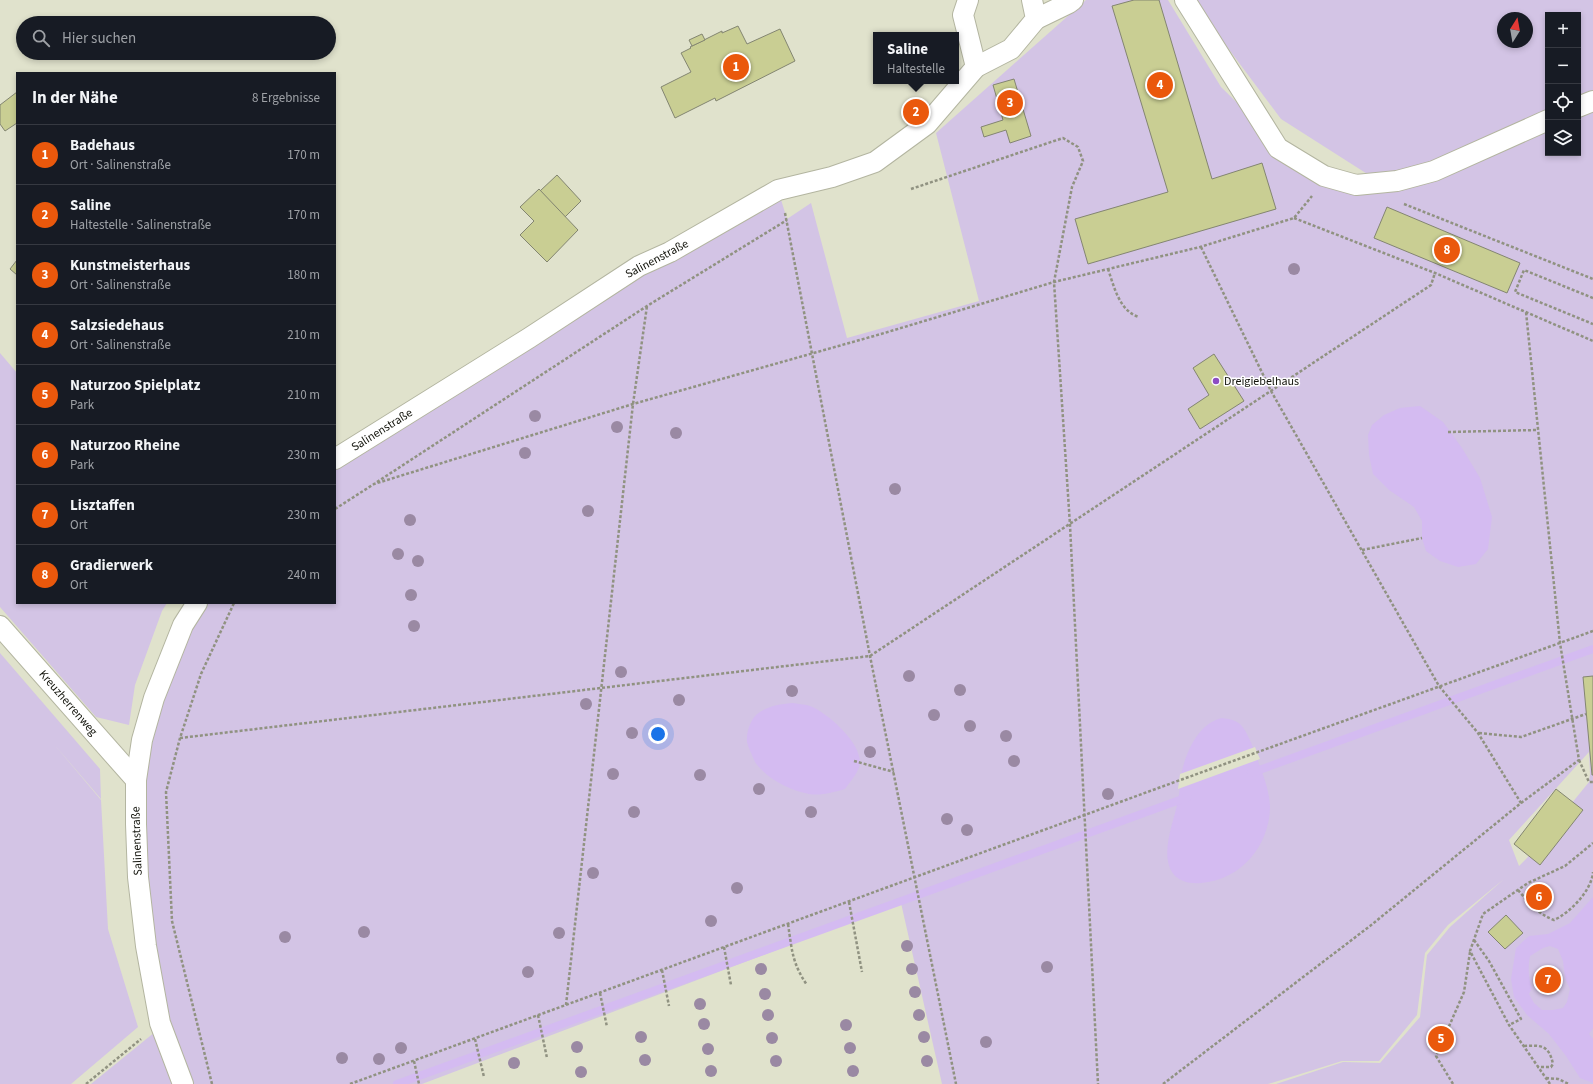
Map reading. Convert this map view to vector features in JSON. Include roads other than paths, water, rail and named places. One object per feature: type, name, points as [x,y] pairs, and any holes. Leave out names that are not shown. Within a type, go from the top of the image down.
[{"type":"street","points":[[968,0],[963,15],[976,67]]},
{"type":"street","name":"Salinenstraße","points":[[336,458],[529,338],[639,266],[670,252],[778,190],[832,177],[875,162],[927,124],[976,67],[1011,49],[1034,9],[1069,4],[1073,0]]},
{"type":"street","points":[[1184,0],[1278,148],[1324,176],[1356,185],[1397,181],[1434,171],[1545,121]]},
{"type":"street","points":[[1581,106],[1593,101]]},
{"type":"street","name":"Salinenstraße","points":[[183,1084],[160,1023],[146,946],[138,877],[136,780],[142,740],[154,698],[183,625],[196,604]]},
{"type":"street","name":"Kreuzherrenweg","points":[[0,626],[136,780]]},
{"type":"waterway","points":[[1251,773],[1593,649]]},
{"type":"waterway","points":[[397,1084],[1188,797]]},
{"type":"place","name":"Badehaus","points":[[736,67]]},
{"type":"place","name":"Salzsiedehaus","points":[[1160,85]]},
{"type":"place","name":"Kunstmeisterhaus","points":[[1010,103]]},
{"type":"place","name":"Saline","points":[[916,112]]},
{"type":"place","name":"Gradierwerk","points":[[1447,250]]},
{"type":"place","name":"Dreigiebelhaus","points":[[1216,381]]},
{"type":"place","name":"Naturzoo Rheine","points":[[1539,897]]},
{"type":"place","name":"Lisztaffen","points":[[1548,980]]},
{"type":"place","name":"Naturzoo Spielplatz","points":[[1441,1039]]}]
